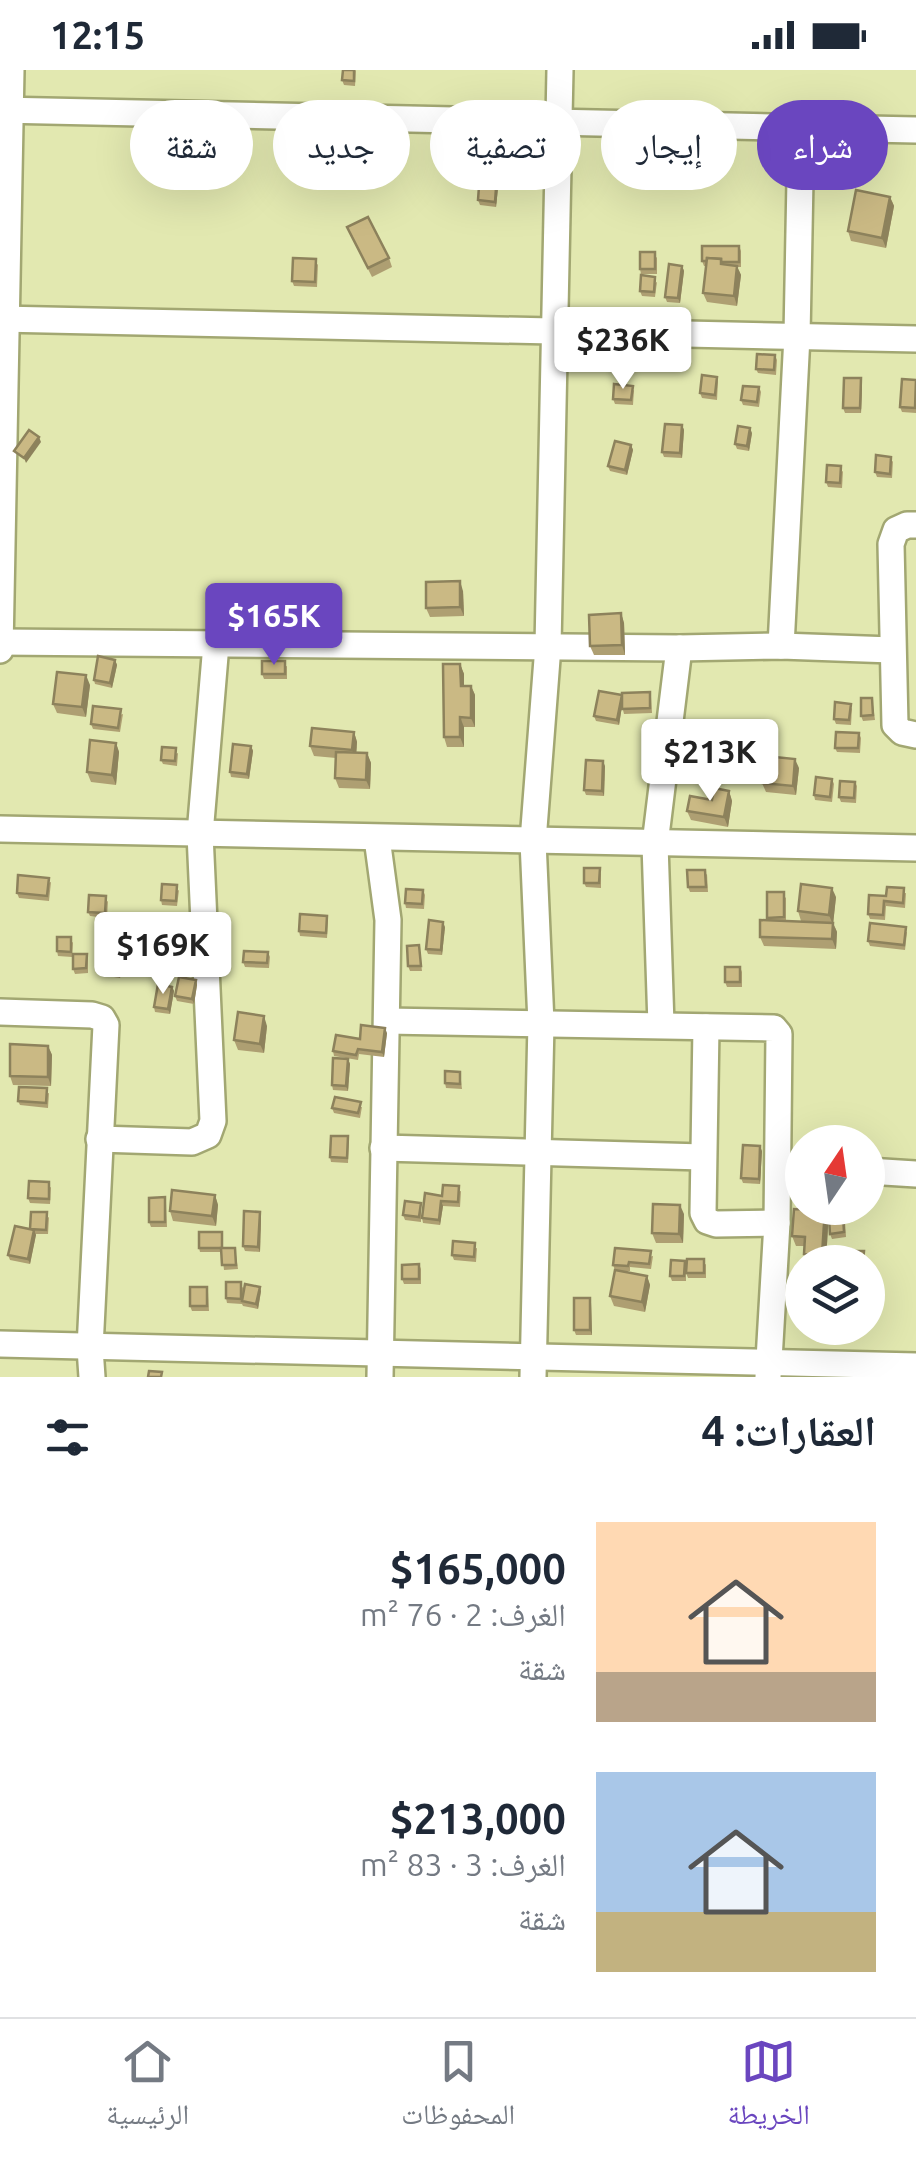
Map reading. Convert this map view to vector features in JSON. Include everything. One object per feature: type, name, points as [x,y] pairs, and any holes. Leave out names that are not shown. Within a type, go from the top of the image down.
[{"type":"street","points":[[0,650],[5,110],[10,70]]},
{"type":"street","points":[[559,100],[560,70]]},
{"type":"street","points":[[5,110],[430,119]]},
{"type":"street","points":[[581,123],[757,127]]},
{"type":"street","points":[[888,130],[916,130]]},
{"type":"street","points":[[534,1366],[541,1023],[533,841],[548,646],[558,190]]},
{"type":"street","points":[[781,646],[797,336],[800,190]]},
{"type":"street","points":[[3,319],[916,340]]},
{"type":"street","points":[[916,525],[896,530],[891,544],[895,726],[916,735]]},
{"type":"street","points":[[0,642],[781,646],[892,650]]},
{"type":"street","points":[[98,1140],[192,1142],[208,1135],[213,1121],[200,834],[216,644]]},
{"type":"street","points":[[661,1025],[656,844],[679,648]]},
{"type":"street","points":[[0,829],[916,848]]},
{"type":"street","points":[[377,838],[388,920],[380,1364]]},
{"type":"street","points":[[0,1012],[92,1015],[102,1018],[106,1025],[98,1140],[92,1377]]},
{"type":"street","points":[[387,1021],[774,1028],[778,1034],[786,1125]]},
{"type":"street","points":[[706,1027],[703,1213],[707,1221],[716,1224],[777,1223]]},
{"type":"street","points":[[382,1148],[703,1157]]},
{"type":"street","points":[[885,1173],[916,1174]]},
{"type":"street","points":[[768,1370],[777,1223],[785,1189]]},
{"type":"street","points":[[0,1344],[380,1364],[768,1370],[916,1366]]},
{"type":"building","points":[[343,70],[354,70],[354,81],[342,80]]},
{"type":"building","points":[[479,190],[496,190],[495,202],[478,200]]},
{"type":"building","points":[[856,190],[890,197],[882,238],[848,231]]},
{"type":"building","points":[[368,217],[389,258],[368,268],[347,227]]},
{"type":"building","points":[[702,246],[739,246],[739,262],[707,258],[702,261]]},
{"type":"building","points":[[640,252],[655,252],[655,269],[640,269]]},
{"type":"building","points":[[293,258],[316,259],[315,282],[292,281]]},
{"type":"building","points":[[707,258],[737,266],[734,296],[703,293]]},
{"type":"building","points":[[669,264],[682,266],[678,298],[665,297]]},
{"type":"building","points":[[641,275],[655,277],[654,292],[640,291]]},
{"type":"building","points":[[757,354],[775,355],[774,370],[756,369]]},
{"type":"building","points":[[702,375],[717,377],[715,395],[700,393]]},
{"type":"building","points":[[844,378],[861,378],[860,408],[843,408]]},
{"type":"building","points":[[902,379],[916,380],[915,408],[900,407]]},
{"type":"building","points":[[614,384],[633,386],[631,400],[613,399]]},
{"type":"building","points":[[743,386],[759,387],[757,402],[741,400]]},
{"type":"building","points":[[665,424],[682,425],[680,453],[662,452]]},
{"type":"building","points":[[738,426],[750,428],[747,446],[735,444]]},
{"type":"building","points":[[29,430],[39,437],[24,458],[14,451]]},
{"type":"building","points":[[615,441],[631,445],[625,470],[608,466]]},
{"type":"building","points":[[876,455],[891,457],[890,474],[875,472]]},
{"type":"building","points":[[827,465],[841,466],[840,483],[826,482]]},
{"type":"building","points":[[460,581],[460,607],[426,608],[426,582]]},
{"type":"building","points":[[621,613],[622,645],[590,646],[589,615]]},
{"type":"building","points":[[98,656],[115,660],[110,683],[94,680]]},
{"type":"building","points":[[262,661],[285,661],[285,674],[262,674]]},
{"type":"building","points":[[443,664],[460,664],[461,686],[471,686],[471,718],[460,717],[460,737],[444,737]]},
{"type":"building","points":[[57,672],[86,675],[82,707],[53,704]]},
{"type":"building","points":[[599,691],[622,695],[617,720],[594,716]]},
{"type":"building","points":[[650,692],[650,708],[622,709],[622,693]]},
{"type":"building","points":[[861,698],[872,698],[873,715],[861,716]]},
{"type":"building","points":[[835,702],[851,704],[849,720],[834,719]]},
{"type":"building","points":[[93,706],[121,709],[118,728],[91,724]]},
{"type":"building","points":[[312,728],[354,732],[352,750],[310,746]]},
{"type":"building","points":[[836,732],[859,733],[858,748],[835,748]]},
{"type":"building","points":[[90,740],[116,743],[112,775],[87,772]]},
{"type":"building","points":[[233,744],[251,746],[247,774],[230,772]]},
{"type":"building","points":[[162,747],[176,748],[175,761],[161,760]]},
{"type":"building","points":[[336,752],[367,753],[366,780],[335,778]]},
{"type":"building","points":[[765,756],[795,759],[793,786],[762,783]]},
{"type":"building","points":[[586,760],[603,761],[602,791],[584,790]]},
{"type":"building","points":[[816,777],[832,779],[830,797],[814,795]]},
{"type":"building","points":[[840,781],[855,782],[854,798],[839,797]]},
{"type":"building","points":[[714,788],[729,791],[724,817],[687,811],[690,796],[712,800]]},
{"type":"building","points":[[584,868],[600,868],[599,883],[584,883]]},
{"type":"building","points":[[687,870],[705,870],[706,887],[688,887]]},
{"type":"building","points":[[18,875],[49,878],[47,896],[17,893]]},
{"type":"building","points":[[162,884],[177,885],[176,901],[161,900]]},
{"type":"building","points":[[801,884],[832,888],[829,915],[798,911]]},
{"type":"building","points":[[887,887],[904,888],[903,903],[884,901],[883,915],[868,914],[869,895],[886,896]]},
{"type":"building","points":[[406,889],[423,890],[422,904],[405,903]]},
{"type":"building","points":[[767,892],[784,892],[784,917],[767,918]]},
{"type":"building","points":[[89,895],[106,896],[105,913],[88,912]]},
{"type":"building","points":[[159,914],[174,915],[173,924],[195,927],[193,941],[156,937]]},
{"type":"building","points":[[300,914],[327,916],[326,933],[299,931]]},
{"type":"building","points":[[429,920],[443,922],[441,950],[426,949]]},
{"type":"building","points":[[760,920],[833,923],[832,939],[760,937]]},
{"type":"building","points":[[870,923],[906,927],[904,945],[868,941]]},
{"type":"building","points":[[57,937],[71,937],[71,952],[57,951]]},
{"type":"building","points":[[104,943],[123,946],[118,973],[100,970]]},
{"type":"building","points":[[419,945],[421,966],[408,966],[407,946]]},
{"type":"building","points":[[244,951],[268,952],[267,963],[243,962]]},
{"type":"building","points":[[73,954],[87,954],[86,968],[73,969]]},
{"type":"building","points":[[156,957],[174,959],[172,974],[155,972]]},
{"type":"building","points":[[725,967],[740,967],[740,982],[725,982]]},
{"type":"building","points":[[179,977],[196,980],[192,999],[175,996]]},
{"type":"building","points":[[158,984],[172,987],[168,1009],[154,1007]]},
{"type":"building","points":[[238,1012],[264,1016],[260,1044],[234,1040]]},
{"type":"building","points":[[361,1025],[385,1028],[382,1052],[358,1049],[356,1055],[333,1051],[336,1035],[360,1039]]},
{"type":"building","points":[[10,1044],[48,1046],[48,1077],[10,1076]]},
{"type":"building","points":[[333,1058],[348,1059],[346,1086],[332,1085]]},
{"type":"building","points":[[445,1071],[460,1072],[460,1084],[445,1083]]},
{"type":"building","points":[[19,1087],[47,1088],[46,1103],[18,1101]]},
{"type":"building","points":[[335,1097],[361,1102],[358,1113],[332,1108]]},
{"type":"building","points":[[331,1136],[348,1136],[347,1158],[330,1157]]},
{"type":"building","points":[[743,1145],[760,1146],[759,1179],[741,1178]]},
{"type":"building","points":[[29,1181],[49,1182],[49,1199],[28,1198]]},
{"type":"building","points":[[443,1185],[459,1186],[458,1202],[441,1201],[439,1220],[422,1218],[425,1193],[442,1196]]},
{"type":"building","points":[[172,1190],[215,1195],[212,1216],[170,1211]]},
{"type":"building","points":[[165,1197],[165,1222],[149,1222],[149,1198]]},
{"type":"building","points":[[405,1201],[421,1203],[419,1217],[403,1215]]},
{"type":"building","points":[[653,1204],[680,1205],[679,1234],[652,1233]]},
{"type":"building","points":[[244,1211],[260,1212],[258,1247],[243,1246]]},
{"type":"building","points":[[31,1212],[47,1212],[46,1230],[30,1229]]},
{"type":"building","points":[[793,1225],[824,1225],[823,1245],[805,1245],[805,1237],[792,1236]]},
{"type":"building","points":[[829,1225],[844,1225],[844,1232],[830,1234]]},
{"type":"building","points":[[15,1226],[34,1230],[28,1259],[8,1255]]},
{"type":"building","points":[[199,1232],[222,1232],[222,1248],[199,1248]]},
{"type":"building","points":[[453,1241],[475,1243],[474,1257],[452,1255]]},
{"type":"building","points":[[221,1248],[235,1248],[236,1265],[222,1265]]},
{"type":"building","points":[[615,1248],[651,1251],[649,1264],[613,1265]]},
{"type":"building","points":[[687,1259],[704,1259],[704,1273],[686,1273]]},
{"type":"building","points":[[671,1260],[685,1261],[684,1276],[670,1276]]},
{"type":"building","points":[[419,1264],[419,1279],[402,1279],[402,1265]]},
{"type":"building","points":[[615,1270],[647,1276],[642,1302],[610,1296]]},
{"type":"building","points":[[226,1282],[241,1282],[241,1299],[226,1298]]},
{"type":"building","points":[[245,1284],[260,1287],[256,1304],[242,1301]]},
{"type":"building","points":[[190,1287],[207,1287],[207,1306],[190,1306]]},
{"type":"building","points":[[574,1298],[590,1298],[590,1330],[574,1330]]},
{"type":"building","points":[[149,1371],[162,1372],[161,1377],[148,1377]]}]
